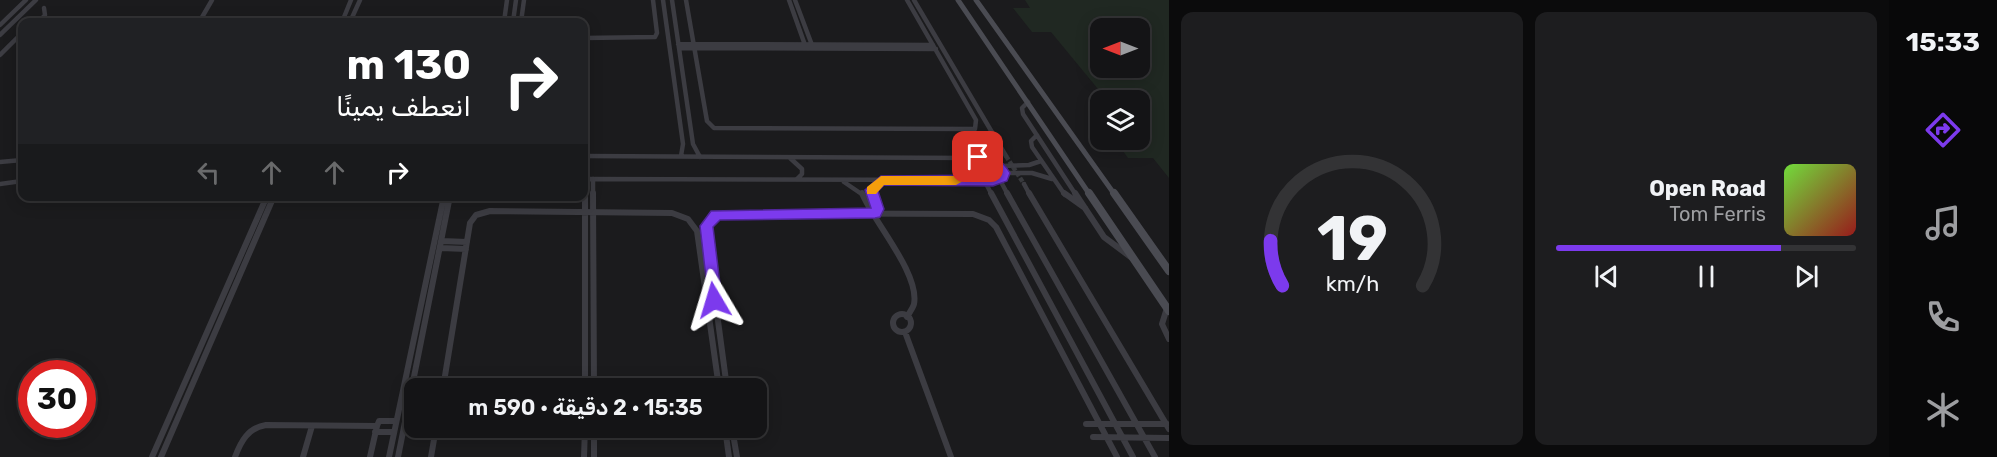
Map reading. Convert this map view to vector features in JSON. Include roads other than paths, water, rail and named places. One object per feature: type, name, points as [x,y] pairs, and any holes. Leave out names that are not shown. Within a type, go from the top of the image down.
[{"type":"main road","points":[[958,0],[1168,309]]},
{"type":"main road","points":[[976,0],[1169,271]]},
{"type":"street","points":[[0,25],[26,0]]},
{"type":"street","points":[[0,35],[36,0]]},
{"type":"street","points":[[202,18],[212,0]]},
{"type":"street","points":[[343,18],[351,0]]},
{"type":"street","points":[[352,18],[360,0]]},
{"type":"street","points":[[505,18],[507,0]]},
{"type":"street","points":[[514,18],[516,0]]},
{"type":"street","points":[[522,18],[524,0]]},
{"type":"street","points":[[588,38],[655,37],[657,33],[653,0]]},
{"type":"street","points":[[663,0],[683,147],[681,156]]},
{"type":"street","points":[[672,0],[693,144],[700,157]]},
{"type":"street","points":[[686,0],[707,121],[716,128],[973,130],[977,122],[907,0]]},
{"type":"street","points":[[789,0],[805,45]]},
{"type":"street","points":[[795,0],[812,45]]},
{"type":"street","points":[[914,0],[1006,156]]},
{"type":"street","points":[[193,18],[207,7]]},
{"type":"street","points":[[42,18],[46,13],[44,8]]},
{"type":"street","points":[[665,13],[674,13]]},
{"type":"street","points":[[0,55],[18,37]]},
{"type":"street","points":[[679,46],[934,47]]},
{"type":"street","points":[[694,46],[882,47]]},
{"type":"street","points":[[676,94],[686,94]]},
{"type":"street","points":[[1028,102],[1022,112],[1086,209],[1107,240],[1135,260]]},
{"type":"street","points":[[1036,135],[1031,144],[1041,161],[1067,199],[1086,209]]},
{"type":"street","points":[[588,156],[974,158],[987,159],[1000,166],[1029,165],[1041,161]]},
{"type":"street","points":[[787,157],[802,169],[802,174],[796,180]]},
{"type":"street","points":[[974,158],[968,161],[967,168],[983,180],[1133,457]]},
{"type":"street","points":[[0,162],[18,160]]},
{"type":"street","points":[[1029,165],[1034,174]]},
{"type":"street","points":[[1000,166],[1004,173]]},
{"type":"street","points":[[1004,173],[1034,174],[1055,181]]},
{"type":"street","points":[[1000,180],[1004,173]]},
{"type":"street","points":[[588,179],[1000,180]]},
{"type":"street","points":[[593,179],[594,378]]},
{"type":"street","points":[[840,180],[858,188],[868,208],[875,213],[895,245],[912,288],[914,304],[907,317]]},
{"type":"street","points":[[875,213],[878,209],[872,188],[881,180]]},
{"type":"street","points":[[1000,180],[1155,457]]},
{"type":"street","points":[[0,184],[18,182]]},
{"type":"street","points":[[1024,184],[1168,426]]},
{"type":"street","points":[[864,197],[873,197]]},
{"type":"street","points":[[152,457],[265,201]]},
{"type":"street","points":[[161,457],[272,201]]},
{"type":"street","points":[[389,457],[443,201]]},
{"type":"street","points":[[414,378],[449,201]]},
{"type":"street","points":[[585,201],[585,378]]},
{"type":"street","points":[[444,378],[471,220],[482,212],[594,212],[672,213],[683,216],[695,227],[718,378]]},
{"type":"street","points":[[726,378],[706,231],[708,221],[716,215],[727,213],[973,214],[993,224],[1117,457]]},
{"type":"street","points":[[441,245],[467,245]]},
{"type":"street","points":[[1168,309],[1161,324],[1169,339]]},
{"type":"street","points":[[897,315],[907,317],[912,326],[906,332],[896,329],[891,319],[897,315]]},
{"type":"street","points":[[906,332],[951,457]]},
{"type":"street","points":[[370,457],[379,421],[396,421]]},
{"type":"street","points":[[1086,424],[1168,426]]},
{"type":"street","points":[[235,457],[242,438],[258,426],[312,426],[394,432]]},
{"type":"street","points":[[303,457],[312,426]]},
{"type":"street","points":[[398,457],[404,426]]},
{"type":"street","points":[[1093,437],[1169,438]]},
{"type":"street","points":[[431,457],[435,438]]},
{"type":"street","points":[[584,457],[585,438]]},
{"type":"street","points":[[594,438],[594,457]]},
{"type":"street","points":[[726,438],[729,457]]},
{"type":"street","points":[[734,438],[737,457]]},
{"type":"tunnel","points":[[1006,156],[1024,184]]}]
